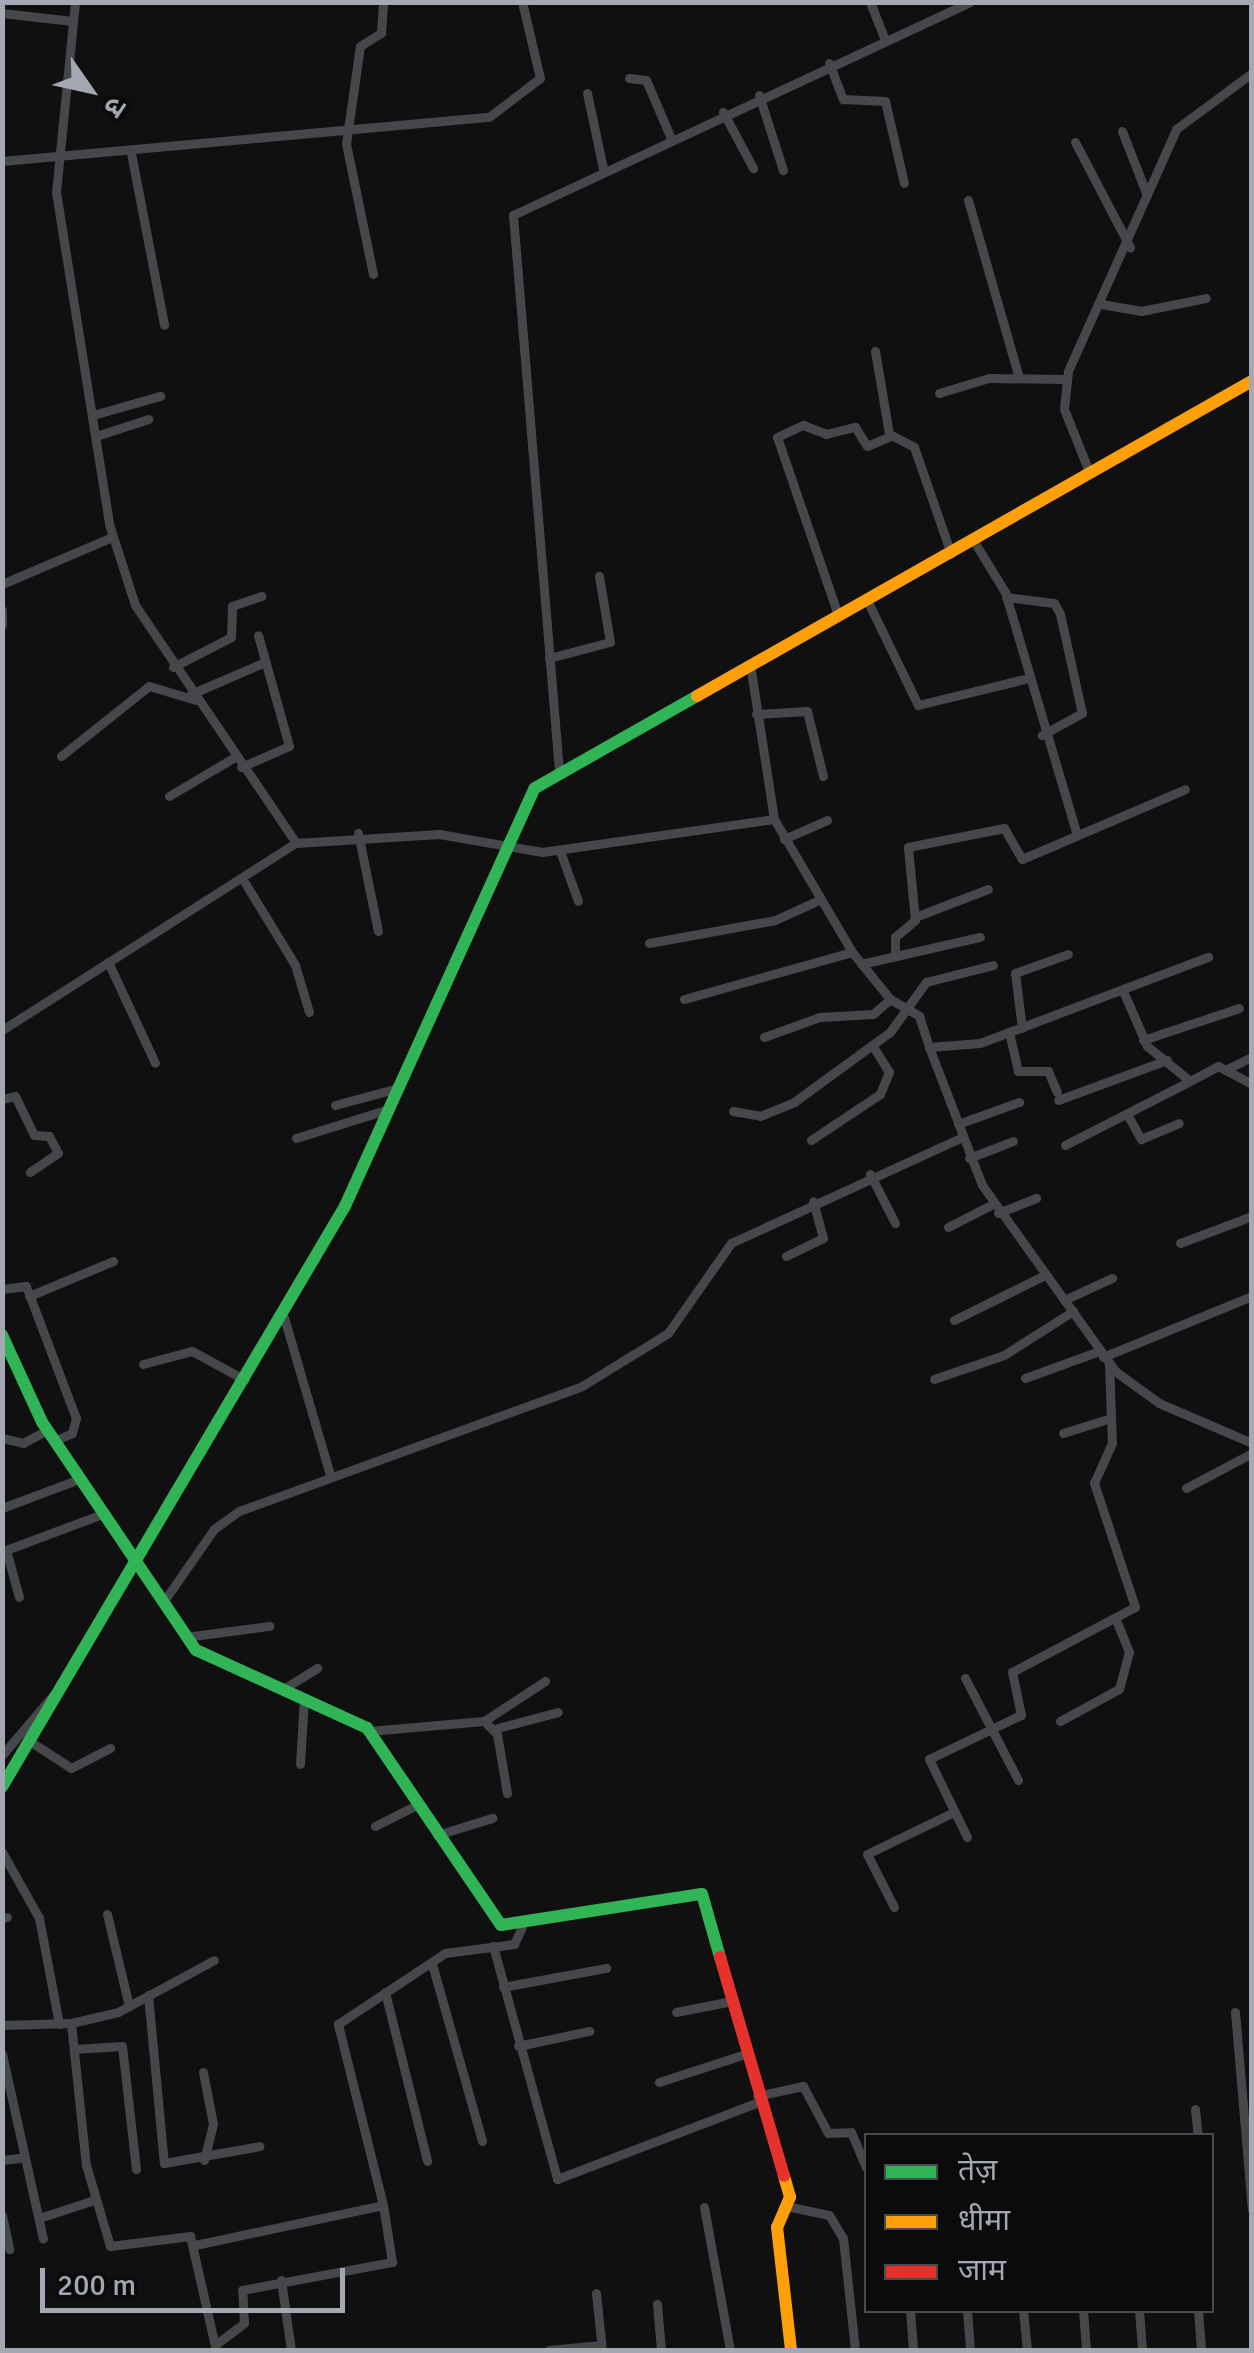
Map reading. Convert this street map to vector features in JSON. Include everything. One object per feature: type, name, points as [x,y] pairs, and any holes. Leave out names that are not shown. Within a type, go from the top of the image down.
[{"type":"main road","points":[[2,1787],[64,1694],[287,1316],[397,1107],[502,847],[536,788],[750,661],[951,554],[1252,381]]},
{"type":"main road","points":[[2,1335],[50,1436],[166,1598],[185,1637],[216,1664],[285,1688],[370,1731],[501,1925],[522,1926],[697,1892],[791,2207],[777,2228],[790,2350]]},
{"type":"street","points":[[75,2],[57,161],[112,537],[135,605],[193,697],[296,843]]},
{"type":"street","points":[[373,274],[347,135],[360,46],[381,34],[383,2]]},
{"type":"street","points":[[2,161],[57,161],[451,126],[516,105],[541,74],[522,2]]},
{"type":"street","points":[[870,2],[885,40]]},
{"type":"street","points":[[560,771],[512,219],[602,168],[970,2]]},
{"type":"street","points":[[2,13],[73,21]]},
{"type":"street","points":[[829,63],[842,98],[885,101],[904,182]]},
{"type":"street","points":[[1090,474],[1064,409],[1065,379],[1130,246],[1147,195],[1181,122],[1252,74]]},
{"type":"street","points":[[628,78],[646,80],[670,136]]},
{"type":"street","points":[[588,93],[602,168]]},
{"type":"street","points":[[758,95],[783,170]]},
{"type":"street","points":[[724,112],[753,168]]},
{"type":"street","points":[[1122,131],[1147,195]]},
{"type":"street","points":[[1075,142],[1130,246]]},
{"type":"street","points":[[130,153],[164,325]]},
{"type":"street","points":[[968,200],[1019,378]]},
{"type":"street","points":[[1101,304],[1141,310],[1206,298]]},
{"type":"street","points":[[875,351],[891,436]]},
{"type":"street","points":[[939,393],[1019,378],[1065,379]]},
{"type":"street","points":[[93,415],[160,396]]},
{"type":"street","points":[[96,436],[148,419]]},
{"type":"street","points":[[838,615],[776,439],[803,424],[826,434],[855,427],[871,446],[891,436]]},
{"type":"street","points":[[891,436],[914,447],[951,554]]},
{"type":"street","points":[[2,584],[112,537]]},
{"type":"street","points":[[974,540],[1006,596],[1042,735],[1076,831]]},
{"type":"street","points":[[549,658],[610,642],[599,576]]},
{"type":"street","points":[[173,667],[231,638],[232,606],[261,596]]},
{"type":"street","points":[[1006,596],[1054,603],[1060,614],[1082,713],[1042,735]]},
{"type":"street","points":[[867,600],[918,705],[1029,678]]},
{"type":"street","points":[[2,610],[2,625]]},
{"type":"street","points":[[169,796],[238,762],[288,746],[258,635]]},
{"type":"street","points":[[750,661],[774,819],[852,952],[890,1000],[906,1008],[929,1047],[969,1158],[996,1208],[1104,1357],[1159,1403],[1252,1443]]},
{"type":"street","points":[[61,756],[149,686],[193,697],[265,662]]},
{"type":"street","points":[[756,714],[808,711],[824,776]]},
{"type":"street","points":[[915,917],[908,847],[1004,828],[1022,858],[1076,831],[1185,789]]},
{"type":"street","points":[[2,1030],[108,962],[246,883],[296,843],[358,833],[560,851],[774,819]]},
{"type":"street","points":[[784,839],[826,820]]},
{"type":"street","points":[[358,833],[378,931]]},
{"type":"street","points":[[560,851],[578,901]]},
{"type":"street","points":[[246,883],[295,964],[308,1012]]},
{"type":"street","points":[[895,955],[894,937],[915,917],[988,889]]},
{"type":"street","points":[[650,943],[775,920],[819,900]]},
{"type":"street","points":[[861,964],[980,937]]},
{"type":"street","points":[[684,999],[852,952]]},
{"type":"street","points":[[1022,1028],[1015,973],[1068,954]]},
{"type":"street","points":[[929,1047],[1010,1032],[1208,957]]},
{"type":"street","points":[[108,962],[155,1063]]},
{"type":"street","points":[[733,1111],[760,1116],[794,1102],[872,1045],[935,977],[993,965]]},
{"type":"street","points":[[1123,991],[1143,1040],[1190,1082]]},
{"type":"street","points":[[764,1037],[820,1017],[873,1014],[890,1000]]},
{"type":"street","points":[[1143,1040],[1239,1008]]},
{"type":"street","points":[[1010,1032],[1018,1071],[1048,1071],[1058,1096],[1167,1060]]},
{"type":"street","points":[[811,1140],[880,1094],[889,1072],[872,1045]]},
{"type":"street","points":[[1066,1145],[1190,1082],[1252,1057]]},
{"type":"street","points":[[1228,1069],[1252,1084]]},
{"type":"street","points":[[335,1105],[406,1086]]},
{"type":"street","points":[[2,1099],[15,1096],[34,1136],[49,1136],[58,1153],[30,1172]]},
{"type":"street","points":[[958,1124],[1019,1102]]},
{"type":"street","points":[[296,1138],[397,1107]]},
{"type":"street","points":[[1127,1114],[1140,1139],[1179,1122]]},
{"type":"street","points":[[166,1598],[226,1519],[330,1474],[500,1420],[642,1353],[668,1333],[719,1252],[870,1174],[962,1136]]},
{"type":"street","points":[[969,1158],[1013,1141]]},
{"type":"street","points":[[870,1174],[895,1223]]},
{"type":"street","points":[[948,1227],[996,1208],[1036,1198]]},
{"type":"street","points":[[786,1256],[823,1238],[814,1201]]},
{"type":"street","points":[[1180,1244],[1252,1216]]},
{"type":"street","points":[[29,1296],[113,1262]]},
{"type":"street","points":[[954,1320],[1043,1276]]},
{"type":"street","points":[[1064,1300],[1112,1278]]},
{"type":"street","points":[[2,1289],[21,1282],[76,1418],[72,1433],[22,1443],[2,1438]]},
{"type":"street","points":[[1026,1378],[1104,1357],[1252,1296]]},
{"type":"street","points":[[934,1379],[1004,1354],[1073,1311]]},
{"type":"street","points":[[287,1316],[330,1474]]},
{"type":"street","points":[[142,1364],[192,1352],[246,1380]]},
{"type":"street","points":[[967,1837],[929,1759],[1024,1713],[1012,1672],[1116,1618],[1136,1602],[1094,1483],[1112,1443],[1104,1357]]},
{"type":"street","points":[[1064,1433],[1108,1419]]},
{"type":"street","points":[[1186,1488],[1252,1453]]},
{"type":"street","points":[[2,1508],[82,1478]]},
{"type":"street","points":[[19,1597],[6,1550],[108,1512]]},
{"type":"street","points":[[1060,1722],[1118,1689],[1128,1652],[1116,1618]]},
{"type":"street","points":[[185,1637],[269,1626]]},
{"type":"street","points":[[285,1688],[318,1668]]},
{"type":"street","points":[[965,1678],[1018,1780]]},
{"type":"street","points":[[370,1731],[484,1720],[546,1681]]},
{"type":"street","points":[[2,1755],[44,1697],[64,1694]]},
{"type":"street","points":[[300,1764],[304,1698]]},
{"type":"street","points":[[494,1729],[558,1712]]},
{"type":"street","points":[[484,1720],[494,1729],[507,1793]]},
{"type":"street","points":[[32,1742],[70,1768],[110,1748]]},
{"type":"street","points":[[375,1826],[419,1804]]},
{"type":"street","points":[[894,1907],[866,1854],[954,1812]]},
{"type":"street","points":[[437,1835],[492,1818]]},
{"type":"street","points":[[2,1852],[39,1918],[59,2024]]},
{"type":"street","points":[[107,1914],[129,2006]]},
{"type":"street","points":[[215,2348],[244,2322],[242,2290],[392,2262],[383,2205],[335,2032],[385,1992],[432,1964],[493,1946],[518,1943],[522,1926]]},
{"type":"street","points":[[493,1946],[556,2179],[758,2099],[803,2086],[825,2130],[851,2132],[864,2162]]},
{"type":"street","points":[[2,2025],[71,2023],[129,2006],[214,1960]]},
{"type":"street","points":[[432,1964],[482,2141]]},
{"type":"street","points":[[503,1987],[606,1968]]},
{"type":"street","points":[[385,1992],[426,2160]]},
{"type":"street","points":[[148,1995],[163,2159],[204,2160],[260,2146]]},
{"type":"street","points":[[676,2012],[732,2002]]},
{"type":"street","points":[[1235,2012],[1252,2210]]},
{"type":"street","points":[[71,2023],[94,2200],[112,2249],[182,2233],[195,2245],[215,2348]]},
{"type":"street","points":[[518,2046],[589,2031]]},
{"type":"street","points":[[74,2048],[122,2046],[136,2168]]},
{"type":"street","points":[[2,2054],[43,2239]]},
{"type":"street","points":[[659,2082],[745,2054]]},
{"type":"street","points":[[202,2072],[213,2124],[204,2160]]},
{"type":"street","points":[[1195,2109],[1198,2133]]},
{"type":"street","points":[[2,2160],[25,2157]]},
{"type":"street","points":[[38,2218],[94,2200]]},
{"type":"street","points":[[195,2245],[383,2205]]},
{"type":"street","points":[[704,2207],[730,2350]]},
{"type":"street","points":[[791,2207],[829,2216],[842,2238],[855,2350]]},
{"type":"street","points":[[2,2215],[9,2250]]},
{"type":"street","points":[[281,2280],[291,2350]]},
{"type":"street","points":[[548,2350],[602,2348],[596,2294]]},
{"type":"street","points":[[657,2304],[661,2350]]},
{"type":"street","points":[[910,2313],[913,2350]]},
{"type":"street","points":[[966,2313],[970,2350]]},
{"type":"street","points":[[1023,2313],[1026,2350]]},
{"type":"street","points":[[1083,2313],[1086,2350]]},
{"type":"street","points":[[1138,2313],[1142,2350]]},
{"type":"street","points":[[1198,2313],[1201,2350]]},
{"type":"traffic: fast","points":[[2,1787],[345,1206],[535,788],[697,696]]},
{"type":"traffic: fast","points":[[2,1335],[42,1422],[196,1650],[367,1728],[501,1925],[702,1894],[720,1957]]},
{"type":"traffic: slow","points":[[697,696],[1252,381]]},
{"type":"traffic: slow","points":[[784,2176],[790,2197],[777,2227],[791,2350]]},
{"type":"traffic: jam","points":[[720,1957],[784,2176]]}]
